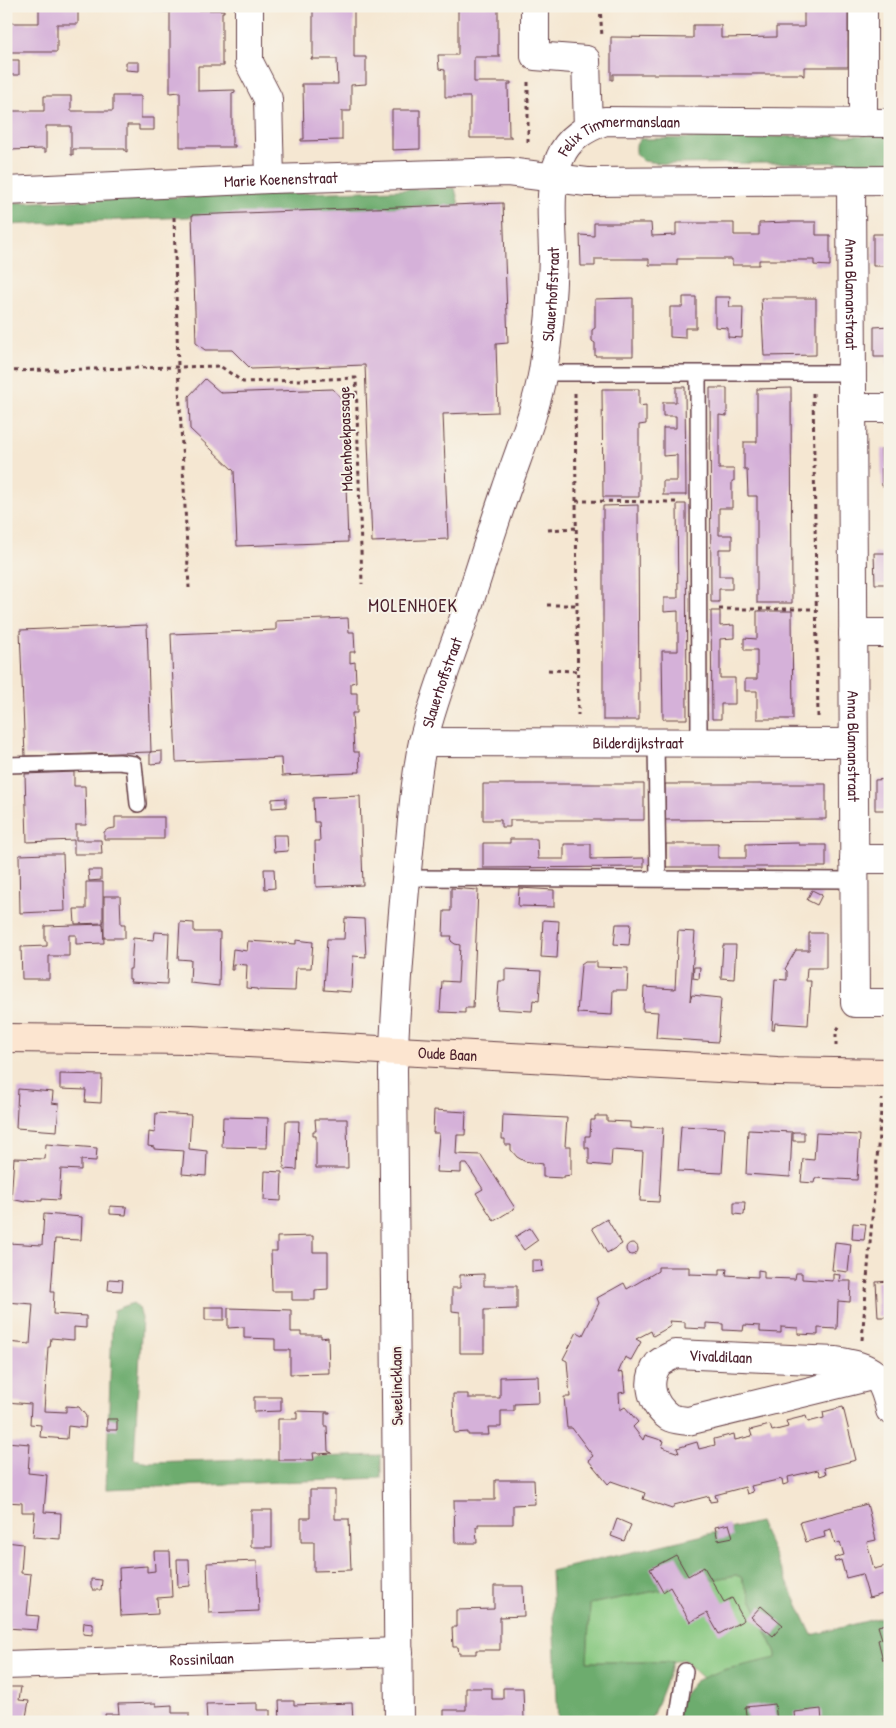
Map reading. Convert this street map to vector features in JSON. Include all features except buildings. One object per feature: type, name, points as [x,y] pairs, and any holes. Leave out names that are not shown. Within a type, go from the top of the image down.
[{"type":"street","points":[[249,6],[249,62],[268,99],[270,180]]},
{"type":"street","points":[[535,6],[535,56],[586,60],[588,128]]},
{"type":"street","points":[[863,6],[876,123]]},
{"type":"street","name":"Felix Timmermanslaan","points":[[876,123],[605,121],[588,128],[572,139],[560,157],[555,178],[587,182],[890,180]]},
{"type":"street","name":"Marie Koenenstraat","points":[[6,191],[508,172],[555,178]]},
{"type":"street","name":"Slauerhoffstraat","points":[[394,1050],[406,878],[416,784],[423,742],[444,672],[526,434],[543,373],[550,316],[552,202],[555,178]]},
{"type":"street","name":"Anna Blamanstraat","points":[[851,180],[855,1003],[890,1003]]},
{"type":"street","points":[[852,408],[890,408]]},
{"type":"street","points":[[853,632],[890,633]]},
{"type":"street","name":"Bilderdijkstraat","points":[[423,742],[854,743]]},
{"type":"street","points":[[854,869],[890,859]]},
{"type":"street","name":"Oude Baan","points":[[6,1038],[191,1040],[777,1071],[886,1073]]},
{"type":"street","name":"Sweelincklaan","points":[[394,1050],[399,1722]]},
{"type":"street","name":"Vivaldilaan","points":[[675,1354],[836,1361],[868,1370],[688,1421],[670,1418],[656,1405],[651,1392],[653,1376],[659,1364],[675,1354]]},
{"type":"street","points":[[868,1370],[886,1391],[890,1410]]},
{"type":"street","name":"Rossinilaan","points":[[6,1665],[398,1652]]},
{"type":"lane","points":[[543,373],[852,373]]},
{"type":"lane","points":[[698,373],[699,742]]},
{"type":"lane","points":[[656,742],[658,879]]},
{"type":"lane","points":[[6,764],[119,762],[134,764],[138,804]]},
{"type":"lane","points":[[406,878],[658,879],[854,869]]},
{"type":"lane","points":[[677,1722],[685,1671]]},
{"type":"path","points":[[528,174],[527,83],[535,56]]},
{"type":"path","points":[[174,217],[178,366],[189,588]]},
{"type":"path","name":"Molenhoekpassage","points":[[6,371],[220,366],[243,382],[356,378],[362,584]]},
{"type":"path","points":[[575,373],[578,742]]},
{"type":"path","points":[[812,373],[818,742]]},
{"type":"path","points":[[576,501],[699,502]]},
{"type":"path","points":[[548,530],[576,528]]},
{"type":"path","points":[[547,606],[577,605]]},
{"type":"path","points":[[699,608],[816,609]]},
{"type":"path","points":[[548,670],[578,671]]},
{"type":"path","points":[[868,1370],[883,1093],[886,1073]]},
{"type":"green space","points":[[890,135],[890,162],[666,164],[643,161],[636,154],[636,145],[640,139]]},
{"type":"green space","points":[[455,188],[459,205],[6,225],[6,203]]},
{"type":"green space","points":[[133,1303],[139,1308],[142,1318],[134,1459],[149,1462],[381,1455],[381,1478],[106,1489],[114,1310]]},
{"type":"green space","points":[[759,1522],[812,1635],[890,1615],[890,1722],[673,1722],[680,1698],[695,1681],[723,1670],[776,1658],[776,1653],[741,1577],[736,1575],[590,1604],[587,1662],[673,1662],[650,1722],[558,1722],[551,1571]]},
{"type":"green space","points":[[736,1575],[741,1577],[777,1659],[723,1670],[703,1678],[683,1659],[673,1662],[587,1662],[590,1604]]},
{"type":"district","name":"MOLENHOEK","points":[[413,605]]}]
